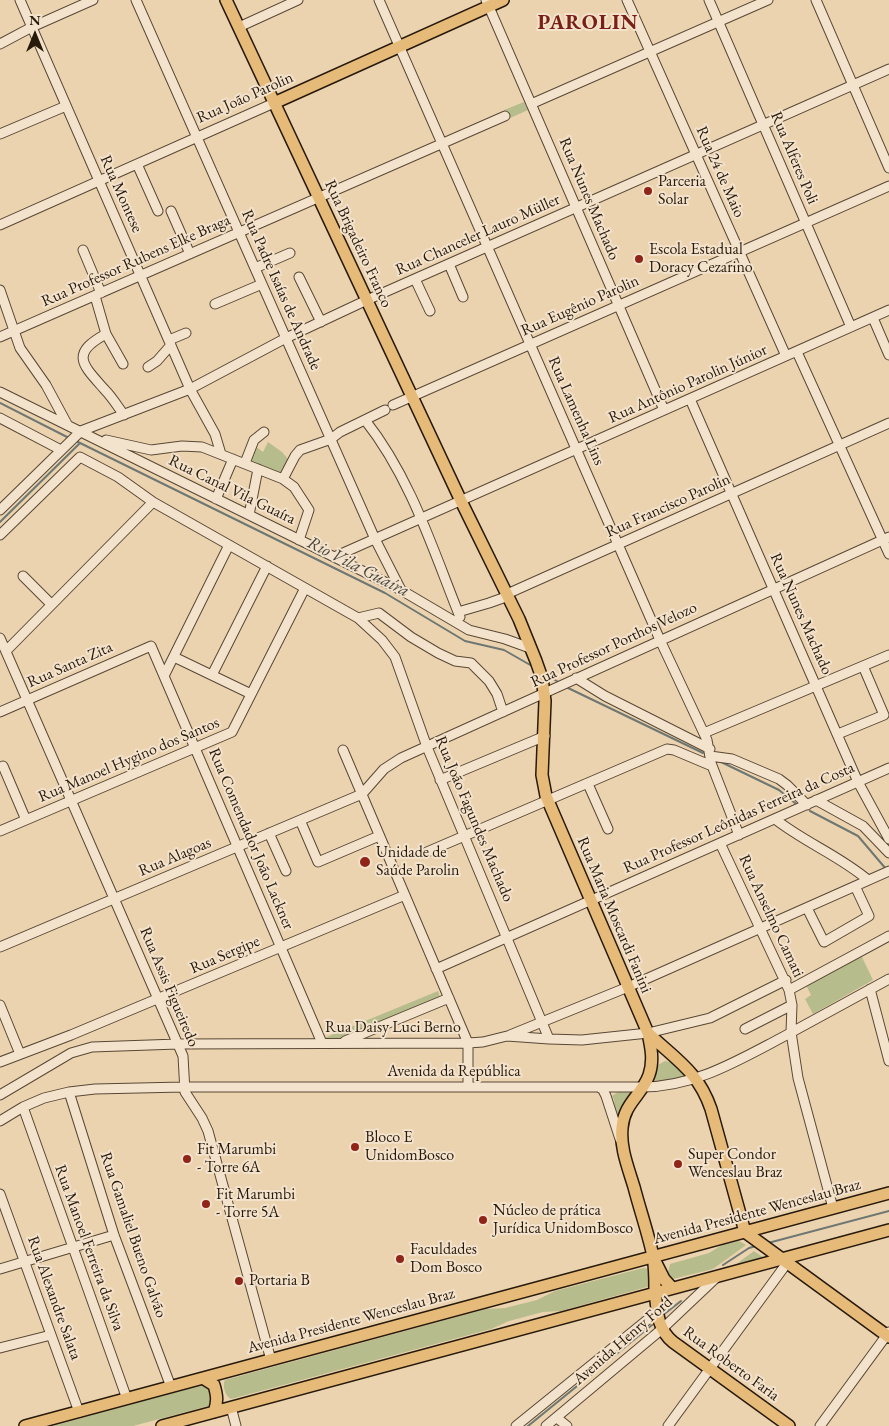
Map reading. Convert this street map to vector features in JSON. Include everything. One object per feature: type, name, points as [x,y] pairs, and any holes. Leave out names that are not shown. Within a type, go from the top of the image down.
[{"type":"main road","name":"Rua Brigadeiro Franco","points":[[226,0],[461,501],[473,536],[505,596],[514,621],[536,661],[542,678],[544,693]]},
{"type":"main road","name":"Rua João Parolin","points":[[274,103],[400,46],[488,3],[503,0]]},
{"type":"main road","name":"Rua Maria Moscardi Fanini","points":[[544,693],[546,710],[542,775],[544,790],[648,1033],[652,1053],[651,1067],[642,1088],[625,1112],[621,1142]]},
{"type":"main road","points":[[648,1033],[697,1079],[711,1109],[749,1235],[888,1335]]},
{"type":"main road","points":[[651,1067],[663,1058],[677,1059]]},
{"type":"main road","points":[[621,1142],[653,1257],[664,1280],[672,1288]]},
{"type":"main road","name":"Avenida Presidente Wenceslau Braz","points":[[25,1426],[653,1257],[749,1235],[833,1208],[889,1193]]},
{"type":"main road","points":[[162,1426],[889,1230]]},
{"type":"main road","name":"Rua Roberto Faria","points":[[653,1257],[657,1312],[662,1329],[669,1339],[789,1426]]},
{"type":"main road","points":[[222,1373],[220,1378],[221,1392],[226,1403],[231,1407]]},
{"type":"main road","points":[[203,1378],[214,1385],[218,1399],[214,1412]]},
{"type":"street","name":"Rua Montese","points":[[20,0],[190,389],[215,434],[221,454]]},
{"type":"street","points":[[0,44],[32,27],[93,0]]},
{"type":"street","name":"Rua Padre Isaías de Andrade","points":[[136,0],[375,539],[400,590]]},
{"type":"street","points":[[239,27],[298,0]]},
{"type":"street","name":"Rua Lamenha Lins","points":[[379,0],[660,640],[704,733],[712,766],[739,835]]},
{"type":"street","name":"Rua 24 de Maio","points":[[627,0],[786,356]]},
{"type":"street","name":"Rua Alferes Poli","points":[[709,0],[851,327]]},
{"type":"street","points":[[532,104],[768,0]]},
{"type":"street","points":[[816,0],[889,168]]},
{"type":"street","name":"Rua Nunes Machado","points":[[488,3],[664,410]]},
{"type":"street","name":"Rua Chanceler Lauro Müller","points":[[75,436],[190,389],[286,338],[367,300],[889,68]]},
{"type":"street","name":"Rua João Parolin","points":[[0,225],[274,103]]},
{"type":"street","points":[[0,134],[66,106]]},
{"type":"street","name":"Rua Professor Rubens Elke Braga","points":[[0,337],[505,116]]},
{"type":"street","points":[[137,164],[158,211]]},
{"type":"street","name":"Rua Eugênio Parolin","points":[[283,479],[297,452],[303,449],[331,439],[340,432],[412,397],[889,186]]},
{"type":"street","points":[[171,211],[190,254]]},
{"type":"street","points":[[83,250],[98,294],[106,334],[123,364]]},
{"type":"street","points":[[255,268],[290,253]]},
{"type":"street","points":[[449,264],[463,296]]},
{"type":"street","points":[[299,277],[320,322]]},
{"type":"street","points":[[415,279],[430,311]]},
{"type":"street","points":[[215,304],[262,284]]},
{"type":"street","points":[[0,290],[20,348],[46,385],[67,424]]},
{"type":"street","name":"Rua Antônio Parolin Júnior","points":[[334,557],[889,310]]},
{"type":"street","points":[[873,318],[889,355]]},
{"type":"street","points":[[148,367],[157,361],[170,343],[186,332]]},
{"type":"street","points":[[106,334],[89,344],[84,351],[83,357],[91,376],[106,390],[124,415]]},
{"type":"street","points":[[796,352],[886,539],[889,554]]},
{"type":"street","name":"Rua Canal Vila Guaíra","points":[[0,392],[67,424],[75,436],[95,438],[400,590],[472,631],[528,644]]},
{"type":"street","name":"Rua Nunes Machado","points":[[690,399],[858,782],[889,839]]},
{"type":"street","points":[[0,418],[62,450]]},
{"type":"street","points":[[365,420],[382,441],[394,461],[421,518],[464,627]]},
{"type":"street","name":"Rua Francisco Parolin","points":[[458,612],[505,596],[889,423]]},
{"type":"street","points":[[245,464],[254,440],[264,432]]},
{"type":"street","points":[[0,510],[75,436]]},
{"type":"street","points":[[95,438],[151,450],[191,446],[202,447],[283,479],[294,487],[309,510],[299,540]]},
{"type":"street","points":[[0,535],[80,457],[123,480],[152,502],[358,618],[379,613],[411,637],[438,653],[455,661],[471,663],[494,688],[503,712]]},
{"type":"street","points":[[216,499],[233,459]]},
{"type":"street","points":[[249,516],[258,469]]},
{"type":"street","points":[[6,651],[152,502]]},
{"type":"street","name":"Rua Professor Porthos Velozo","points":[[362,794],[388,766],[401,758],[886,539]]},
{"type":"street","points":[[164,676],[230,545]]},
{"type":"street","points":[[212,675],[267,566]]},
{"type":"street","points":[[23,576],[51,604]]},
{"type":"street","name":"Rua Manoel Hygino dos Santos","points":[[0,831],[232,732],[305,588]]},
{"type":"street","name":"Rua João Fagundes Machado","points":[[358,618],[382,640],[395,657],[426,747],[550,1040]]},
{"type":"street","name":"Rua Assis Figueiredo","points":[[0,638],[184,1059],[183,1087],[208,1131],[271,1360]]},
{"type":"street","name":"Rua Comendador João Lackner","points":[[151,646],[322,1043]]},
{"type":"street","name":"Rua Santa Zita","points":[[0,712],[151,646]]},
{"type":"street","points":[[704,733],[889,655]]},
{"type":"street","points":[[174,657],[251,694]]},
{"type":"street","points":[[838,734],[884,714],[863,666]]},
{"type":"street","points":[[576,678],[605,696],[710,753],[732,759],[779,779],[788,785],[807,804]]},
{"type":"street","points":[[440,780],[545,736]]},
{"type":"street","points":[[427,852],[667,749],[674,750],[712,766]]},
{"type":"street","points":[[343,750],[468,1043],[468,1087]]},
{"type":"street","points":[[3,766],[26,820]]},
{"type":"street","name":"Rua Professor Leônidas Ferreira da Costa","points":[[436,969],[889,768]]},
{"type":"street","points":[[588,784],[608,829]]},
{"type":"street","name":"Rua Alagoas","points":[[0,947],[362,794]]},
{"type":"street","points":[[816,800],[865,828],[889,853]]},
{"type":"street","points":[[775,818],[793,833],[868,880]]},
{"type":"street","points":[[300,820],[318,862],[379,836]]},
{"type":"street","points":[[269,833],[286,872]]},
{"type":"street","name":"Rua Anselmo Camati","points":[[720,843],[786,980],[792,1005],[791,1032],[798,1078],[833,1208]]},
{"type":"street","points":[[507,1036],[628,987],[887,872]]},
{"type":"street","points":[[807,908],[824,942],[870,916],[855,886]]},
{"type":"street","name":"Rua Sergipe","points":[[0,1062],[71,1035],[405,895]]},
{"type":"street","points":[[789,990],[889,936]]},
{"type":"street","name":"Rua Daisy Luci Berno","points":[[0,1095],[78,1050],[101,1046],[468,1043],[483,1042],[507,1036],[550,1040],[596,1039],[648,1033],[710,1018],[786,980]]},
{"type":"street","name":"Avenida da República","points":[[0,1121],[23,1107],[44,1098],[69,1092],[120,1088],[642,1088],[667,1086],[697,1079],[733,1063],[889,980]]},
{"type":"street","points":[[870,990],[889,1061]]},
{"type":"street","points":[[340,1043],[449,998]]},
{"type":"street","points":[[0,1005],[20,1054]]},
{"type":"street","points":[[746,1029],[792,1005]]},
{"type":"street","points":[[71,1035],[78,1050]]},
{"type":"street","points":[[193,1106],[196,1094],[202,1087]]},
{"type":"street","points":[[599,1087],[606,1096],[621,1142]]},
{"type":"street","points":[[606,1096],[617,1087]]},
{"type":"street","name":"Rua Gamaliel Bueno Galvão","points":[[69,1092],[114,1235],[171,1387]]},
{"type":"street","name":"Rua Manoel Ferreira da Silva","points":[[23,1107],[127,1398]]},
{"type":"street","name":"Rua Alexandre Salata","points":[[0,1194],[79,1412]]},
{"type":"street","points":[[0,1269],[114,1235]]},
{"type":"street","points":[[668,1426],[710,1369],[781,1259]]},
{"type":"street","name":"Avenida Henry Ford","points":[[546,1426],[662,1329],[718,1276]]},
{"type":"street","name":"Avenida Henry Ford","points":[[516,1426],[657,1312]]},
{"type":"street","points":[[0,1348],[51,1335]]},
{"type":"street","points":[[820,1426],[888,1335]]},
{"type":"street","points":[[231,1407],[236,1426]]},
{"type":"street","points":[[556,1418],[568,1426]]},
{"type":"green space","points":[[524,102],[528,110],[508,119],[504,110]]},
{"type":"green space","points":[[268,442],[282,452],[289,460],[282,475],[249,460],[255,446],[263,452]]},
{"type":"green space","points":[[861,955],[873,980],[813,1014],[805,999],[811,995],[806,985]]},
{"type":"green space","points":[[438,991],[440,997],[341,1038],[324,1038]]},
{"type":"green space","points":[[665,1061],[675,1063],[688,1076],[648,1084],[656,1066]]},
{"type":"green space","points":[[618,1092],[634,1092],[623,1105],[616,1122],[612,1096]]},
{"type":"green space","points":[[739,1241],[746,1245],[713,1269],[673,1279],[670,1277],[668,1272],[670,1264],[709,1253],[722,1245]]},
{"type":"green space","points":[[754,1251],[763,1257],[735,1265]]},
{"type":"green space","points":[[643,1268],[650,1269],[649,1286],[647,1287],[561,1311],[543,1312],[509,1321],[491,1329],[231,1399],[225,1390],[225,1380],[486,1309],[505,1308],[537,1300],[555,1291]]},
{"type":"green space","points":[[206,1384],[211,1387],[212,1405],[133,1426],[53,1426]]},
{"type":"waterway","name":"Rio Vila Guaíra","points":[[0,403],[69,438]]},
{"type":"waterway","name":"Rio Vila Guaíra","points":[[76,441],[385,593],[465,641],[504,650],[532,666]]},
{"type":"waterway","points":[[0,522],[80,443]]},
{"type":"waterway","name":"Rio Vila Guaíra","points":[[545,674],[560,683]]},
{"type":"waterway","name":"Rio Vila Guaíra","points":[[566,687],[703,753]]},
{"type":"waterway","name":"Rio Vila Guaíra","points":[[719,761],[779,790],[795,803]]},
{"type":"waterway","name":"Rio Vila Guaíra","points":[[810,811],[858,836],[886,869]]},
{"type":"waterway","points":[[768,1243],[889,1211]]},
{"type":"waterway","points":[[723,1265],[749,1248],[756,1246]]},
{"type":"waterway","points":[[663,1315],[681,1301]]},
{"type":"waterway","points":[[528,1426],[652,1325]]},
{"type":"place","name":"Parceria Solar","points":[[648,191]]},
{"type":"place","name":"Escola Estadual Doracy Cezarino","points":[[639,259]]},
{"type":"place","name":"Unidade de Saúde Parolin","points":[[365,862]]},
{"type":"place","name":"Bloco E UnidomBosco","points":[[355,1147]]},
{"type":"place","name":"Fit Marumbi - Torre 6A","points":[[187,1159]]},
{"type":"place","name":"Super Condor Wenceslau Braz","points":[[678,1164]]},
{"type":"place","name":"Fit Marumbi - Torre 5A","points":[[206,1204]]},
{"type":"place","name":"Núcleo de prática Jurídica UnidomBosco","points":[[483,1220]]},
{"type":"place","name":"Faculdades Dom Bosco","points":[[400,1259]]},
{"type":"place","name":"Portaria B","points":[[239,1281]]},
{"type":"district","name":"PAROLIN","points":[[588,23]]}]
